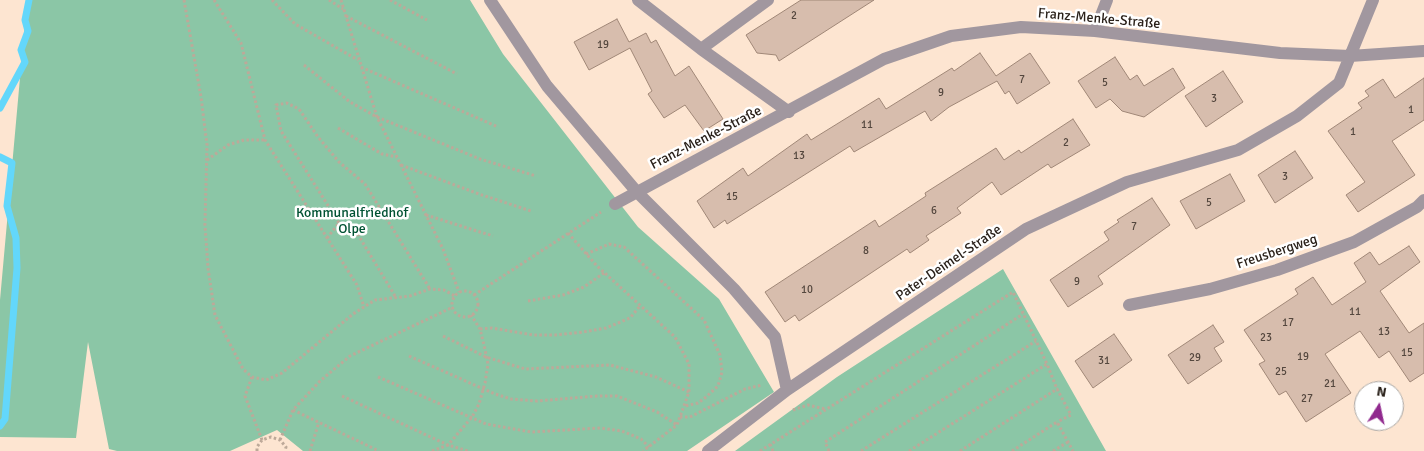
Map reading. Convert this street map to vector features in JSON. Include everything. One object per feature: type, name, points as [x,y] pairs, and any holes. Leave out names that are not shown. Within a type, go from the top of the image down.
[{"type":"street","points":[[490,0],[547,86],[636,191],[734,289],[775,337],[786,384]]},
{"type":"street","name":"Franz-Menke-Straße","points":[[638,0],[701,49],[789,112]]},
{"type":"street","points":[[701,49],[768,0]]},
{"type":"street","points":[[1094,31],[1107,0]]},
{"type":"street","name":"Pater-Deimel-Straße","points":[[708,451],[786,384],[1026,229],[1127,182],[1238,150],[1297,116],[1340,83],[1373,0]]},
{"type":"street","name":"Franz-Menke-Straße","points":[[614,204],[789,112],[884,59],[951,36],[1021,28],[1094,31],[1280,53],[1350,56],[1424,51]]},
{"type":"street","name":"Freusbergweg","points":[[1129,305],[1210,289],[1277,270],[1354,242],[1417,207],[1424,200]]},
{"type":"path","points":[[184,0],[207,145],[205,225],[208,268],[215,315],[243,369],[252,377],[266,380],[282,373],[375,300],[395,296],[410,296],[430,289],[444,290],[455,296]]},
{"type":"path","points":[[214,0],[241,43],[265,140],[357,285],[364,307]]},
{"type":"path","points":[[272,0],[295,24],[358,60]]},
{"type":"path","points":[[329,0],[343,10]]},
{"type":"path","points":[[340,0],[377,117],[443,249],[459,292]]},
{"type":"path","points":[[390,0],[428,20]]},
{"type":"path","points":[[345,16],[456,74]]},
{"type":"path","points":[[304,65],[350,102],[377,117],[480,158],[536,176]]},
{"type":"path","points":[[360,67],[498,128]]},
{"type":"path","points":[[395,296],[356,233],[348,225],[339,223],[281,131],[276,105],[288,103],[299,109],[339,162],[365,184],[430,289]]},
{"type":"path","points":[[338,128],[382,154],[397,157]]},
{"type":"path","points":[[206,161],[213,154],[228,145],[244,140],[265,140]]},
{"type":"path","points":[[400,165],[531,211]]},
{"type":"path","points":[[474,295],[614,204]]},
{"type":"path","points":[[426,215],[493,236]]},
{"type":"path","points":[[327,238],[339,223]]},
{"type":"path","points":[[568,233],[604,273],[675,337],[689,364],[689,392],[677,425],[643,451]]},
{"type":"path","points":[[586,254],[609,244],[624,247],[704,320],[720,355],[722,372],[718,386],[698,403],[685,406]]},
{"type":"path","points":[[528,301],[563,295],[584,287],[604,273]]},
{"type":"path","points":[[471,291],[474,295],[479,300],[476,312],[466,317],[455,312],[452,301],[459,292],[471,291]]},
{"type":"path","points":[[760,451],[1013,292],[1070,415],[1012,451]]},
{"type":"path","points":[[480,329],[505,329],[534,335],[583,332],[606,328],[630,318],[640,306]]},
{"type":"path","points":[[280,440],[293,410],[320,381],[350,356],[453,307]]},
{"type":"path","points":[[829,451],[825,442],[1023,314]]},
{"type":"path","points":[[432,451],[448,445],[472,418],[479,404],[488,364],[480,329],[470,315]]},
{"type":"path","points":[[443,336],[486,357],[525,369],[592,365],[626,368],[656,377],[689,392]]},
{"type":"path","points":[[860,451],[1036,340]]},
{"type":"path","points":[[408,356],[483,389],[511,399],[536,401],[617,396],[657,412],[677,425]]},
{"type":"path","points":[[909,451],[1046,364]]},
{"type":"path","points":[[252,377],[245,396],[262,440]]},
{"type":"path","points":[[378,377],[486,424],[531,432],[600,428],[622,431],[641,438],[649,447]]},
{"type":"path","points":[[680,417],[696,414],[744,390],[786,384]]},
{"type":"path","points":[[960,451],[1057,389]]},
{"type":"path","points":[[342,396],[448,445],[468,451]]},
{"type":"path","points":[[293,410],[379,451]]},
{"type":"path","points":[[310,451],[319,422]]},
{"type":"path","points":[[1057,422],[1073,451]]},
{"type":"path","points":[[257,451],[257,447],[262,440],[271,437],[280,440],[286,447],[286,451]]},
{"type":"path","points":[[1053,451],[1068,442]]},
{"type":"path","points":[[770,444],[773,451]]},
{"type":"green space","name":"Kommunalfriedhof Olpe","points":[[27,0],[470,0],[503,54],[638,227],[719,299],[774,392],[687,451],[303,451],[277,430],[230,451],[117,451],[109,449],[88,342],[76,438],[0,437],[0,300]]},
{"type":"green space","points":[[1003,269],[1106,451],[735,451],[837,377]]},
{"type":"building","points":[[801,0],[874,0],[779,61],[776,55],[757,53],[746,35]]},
{"type":"building","points":[[617,19],[629,42],[646,33],[651,43],[656,40],[675,76],[689,66],[723,119],[704,131],[685,105],[664,118],[648,94],[652,91],[630,48],[589,70],[574,42]]},
{"type":"building","points":[[980,53],[996,76],[1030,53],[1050,83],[1017,104],[1009,91],[1005,94],[997,81],[949,107],[931,121],[925,111],[854,152],[850,146],[727,224],[725,220],[714,228],[697,201],[743,168],[748,176],[807,134],[811,140],[879,98],[886,109],[952,68],[954,71]]},
{"type":"building","points":[[1115,57],[1130,80],[1137,75],[1144,86],[1173,68],[1185,88],[1144,117],[1122,111],[1110,99],[1096,108],[1078,81]]},
{"type":"building","points":[[1223,71],[1243,102],[1206,127],[1185,96]]},
{"type":"building","points":[[1424,78],[1424,120],[1392,141],[1415,175],[1358,212],[1346,195],[1365,182],[1328,131],[1362,108],[1358,103],[1369,96],[1365,91],[1383,79],[1395,98]]},
{"type":"building","points":[[1073,119],[1090,145],[1051,168],[1048,164],[1001,195],[992,182],[957,208],[961,213],[926,236],[929,240],[910,253],[907,249],[799,321],[795,315],[785,322],[765,292],[875,220],[879,227],[926,196],[925,193],[996,148],[1004,160],[1019,150],[1021,153]]},
{"type":"building","points":[[1295,151],[1313,178],[1275,203],[1258,175]]},
{"type":"building","points":[[1230,174],[1245,201],[1196,229],[1180,201]]},
{"type":"building","points":[[1152,198],[1170,225],[1098,276],[1103,284],[1068,307],[1050,280],[1109,240],[1104,232],[1119,222],[1117,220]]},
{"type":"building","points":[[1409,246],[1420,262],[1380,291],[1409,333],[1424,323],[1424,373],[1410,382],[1389,351],[1379,358],[1360,331],[1325,354],[1351,393],[1306,422],[1286,391],[1279,395],[1259,364],[1265,361],[1244,330],[1298,294],[1295,289],[1313,277],[1332,305],[1366,282],[1354,263],[1370,252],[1379,265]]},
{"type":"building","points":[[1213,325],[1224,342],[1214,348],[1222,361],[1188,384],[1168,355]]},
{"type":"building","points":[[1114,334],[1132,360],[1093,388],[1075,361]]},
{"type":"waterway","points":[[0,108],[25,62],[21,50],[28,31],[25,20],[29,0]]},
{"type":"waterway","points":[[0,157],[12,163],[7,206],[16,238],[17,268],[5,419],[0,426]]}]
